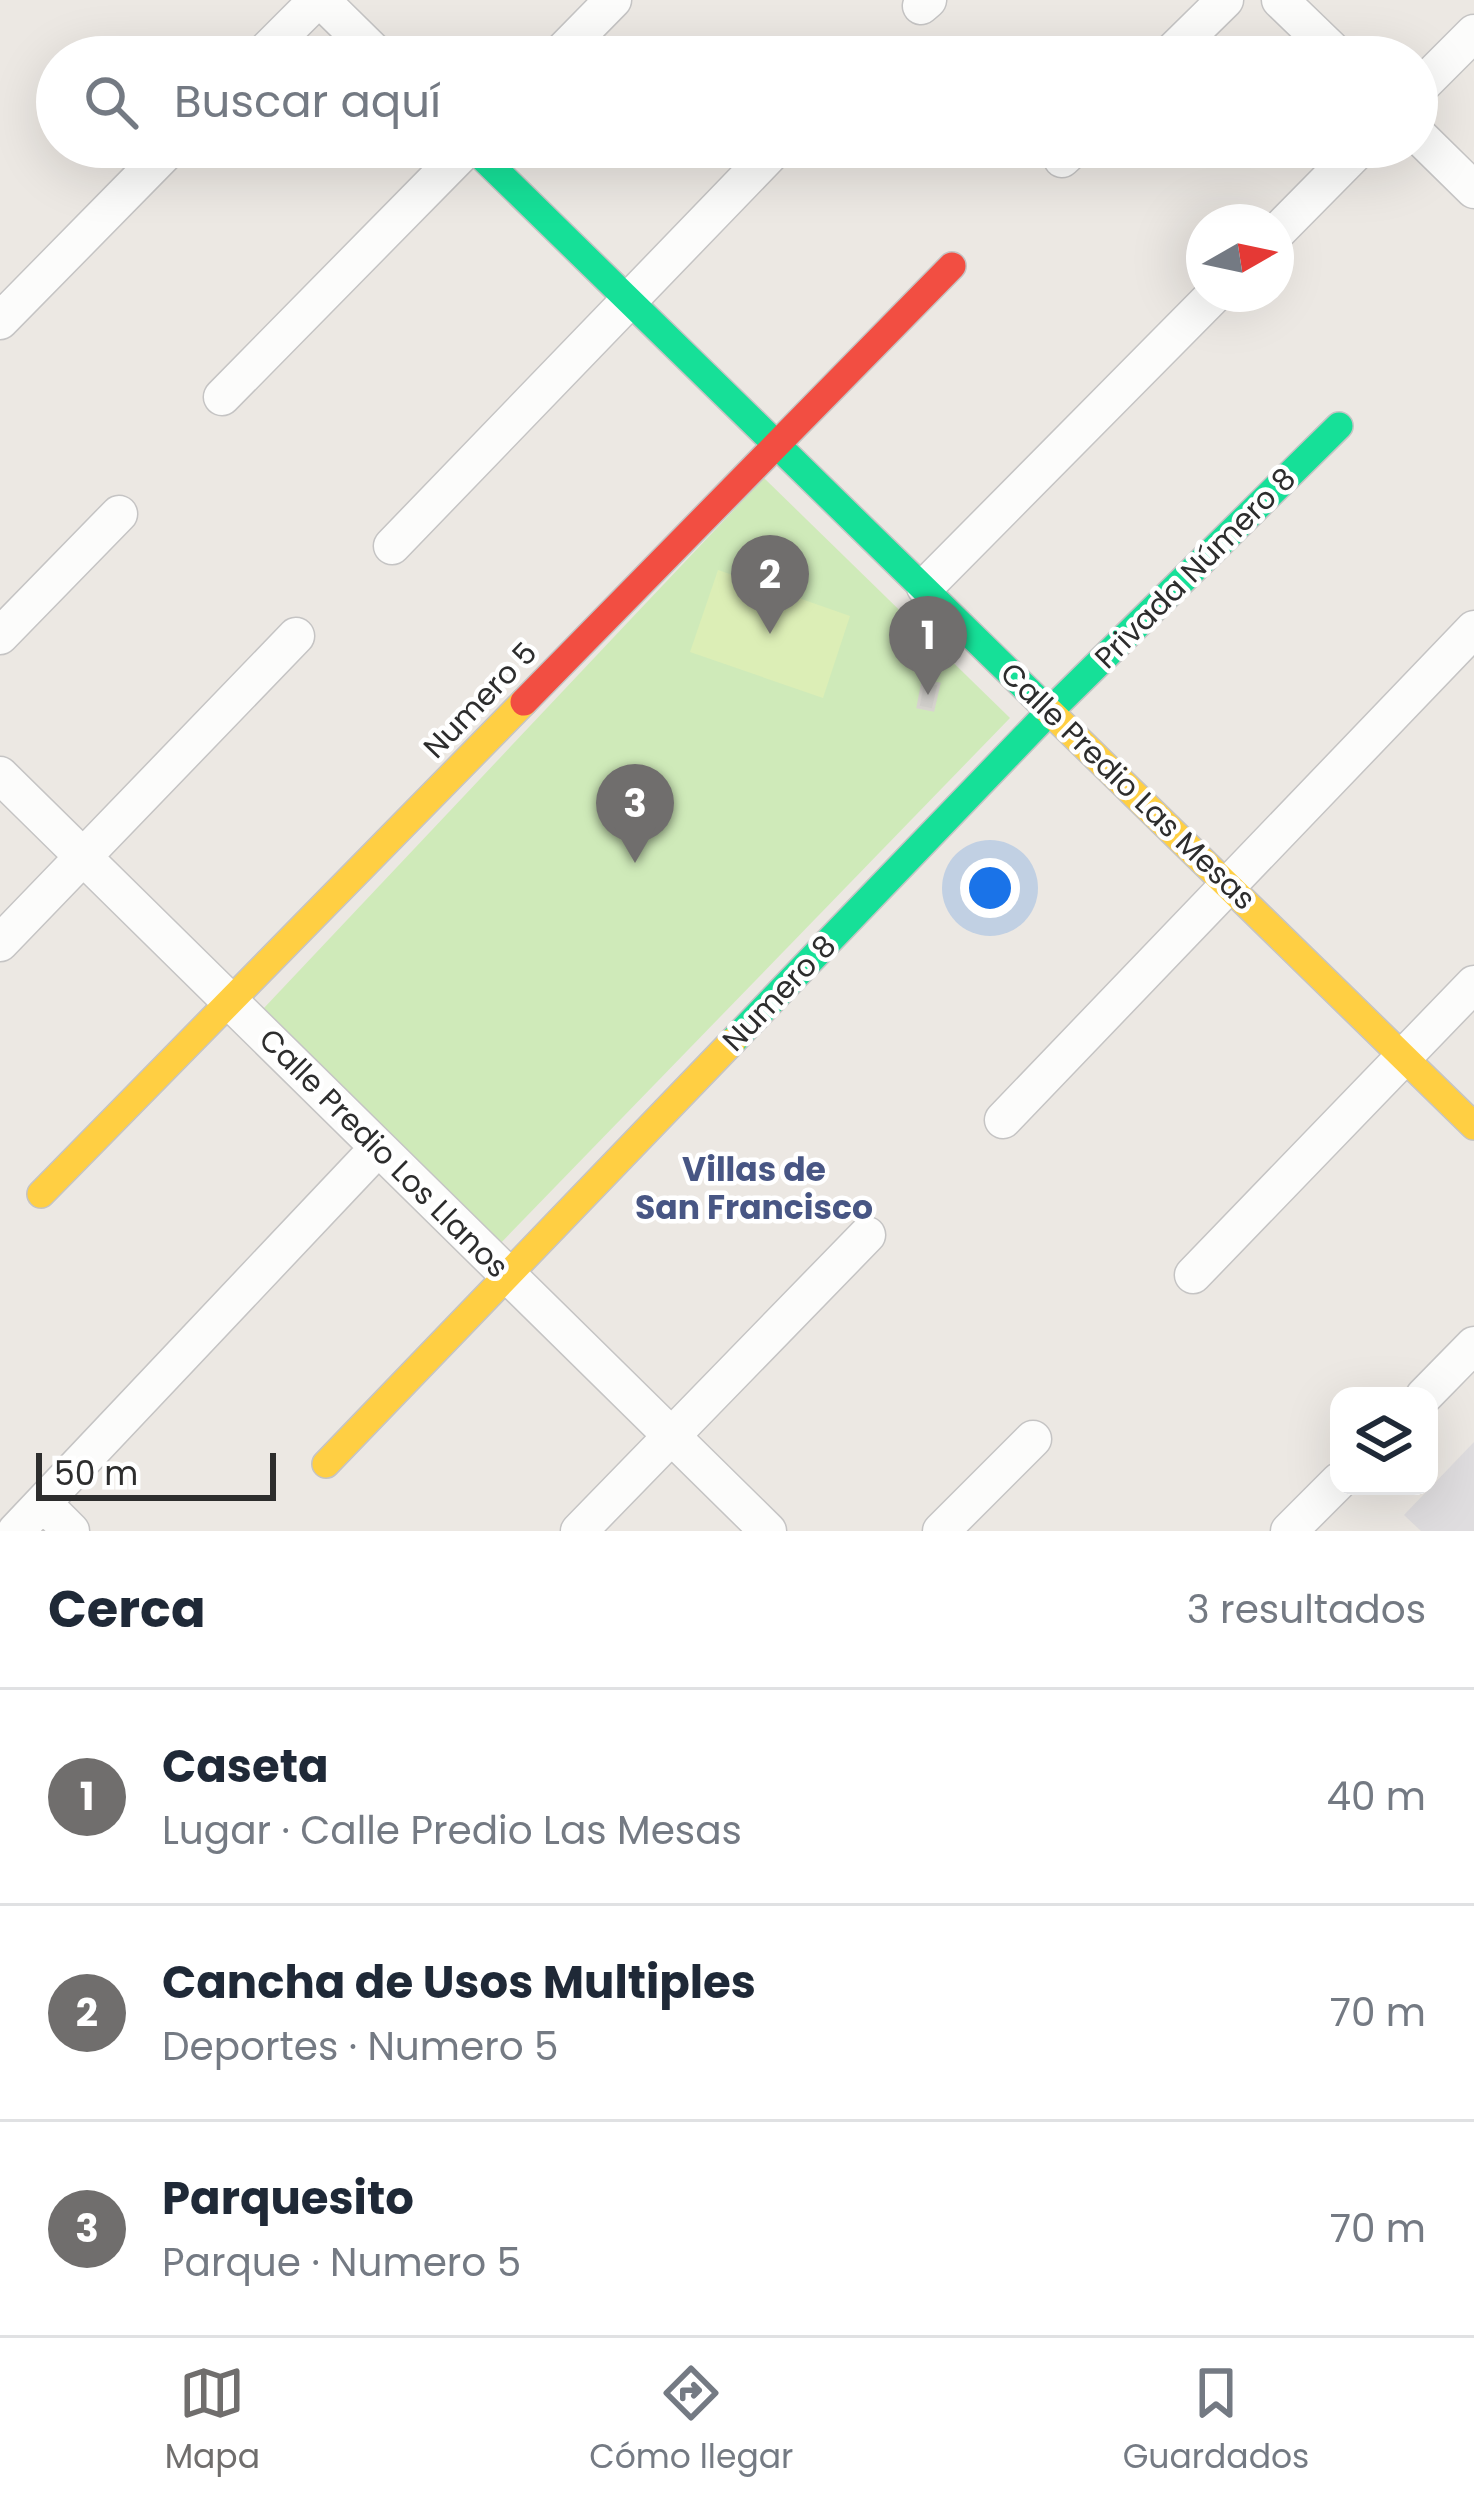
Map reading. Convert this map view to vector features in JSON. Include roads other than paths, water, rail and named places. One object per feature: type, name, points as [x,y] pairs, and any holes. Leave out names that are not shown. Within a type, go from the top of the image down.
[{"type":"street","points":[[282,36],[319,0],[357,36]]},
{"type":"street","points":[[578,36],[613,0]]},
{"type":"street","points":[[1188,36],[1225,0]]},
{"type":"street","points":[[1280,0],[1317,36]]},
{"type":"street","points":[[1438,69],[1474,33]]},
{"type":"street","points":[[1438,155],[1474,190]]},
{"type":"street","points":[[3,312],[150,168]]},
{"type":"street","points":[[222,397],[449,168]]},
{"type":"street","name":"Calle Predio Las Mesas","points":[[492,168],[1474,1126]]},
{"type":"street","points":[[392,546],[757,168]]},
{"type":"street","points":[[1294,214],[1340,168]]},
{"type":"street","name":"Numero 5","points":[[41,1194],[952,266]]},
{"type":"street","points":[[925,587],[1197,312]]},
{"type":"street","name":"Privada Número 8","points":[[1050,711],[1339,426]]},
{"type":"street","points":[[0,637],[119,514]]},
{"type":"street","points":[[1003,1120],[1474,629]]},
{"type":"street","points":[[0,943],[296,635]]},
{"type":"street","name":"Numero 8","points":[[326,1464],[1050,711]]},
{"type":"street","name":"Calle Predio Los Llanos","points":[[0,776],[768,1531]]},
{"type":"street","points":[[1193,1275],[1474,984]]},
{"type":"street","points":[[16,1531],[379,1148]]},
{"type":"street","points":[[579,1531],[866,1235]]},
{"type":"street","points":[[1433,1387],[1474,1345]]},
{"type":"street","points":[[941,1531],[1033,1439]]},
{"type":"street","points":[[1289,1531],[1330,1490]]},
{"type":"street","points":[[43,1503],[71,1531]]},
{"type":"place","name":"Cancha de Usos Multiples","points":[[770,634]]},
{"type":"place","name":"Caseta","points":[[928,695]]},
{"type":"place","name":"Parquesito","points":[[635,863]]},
{"type":"district","name":"Villas de San Francisco","points":[[754,1188]]}]
